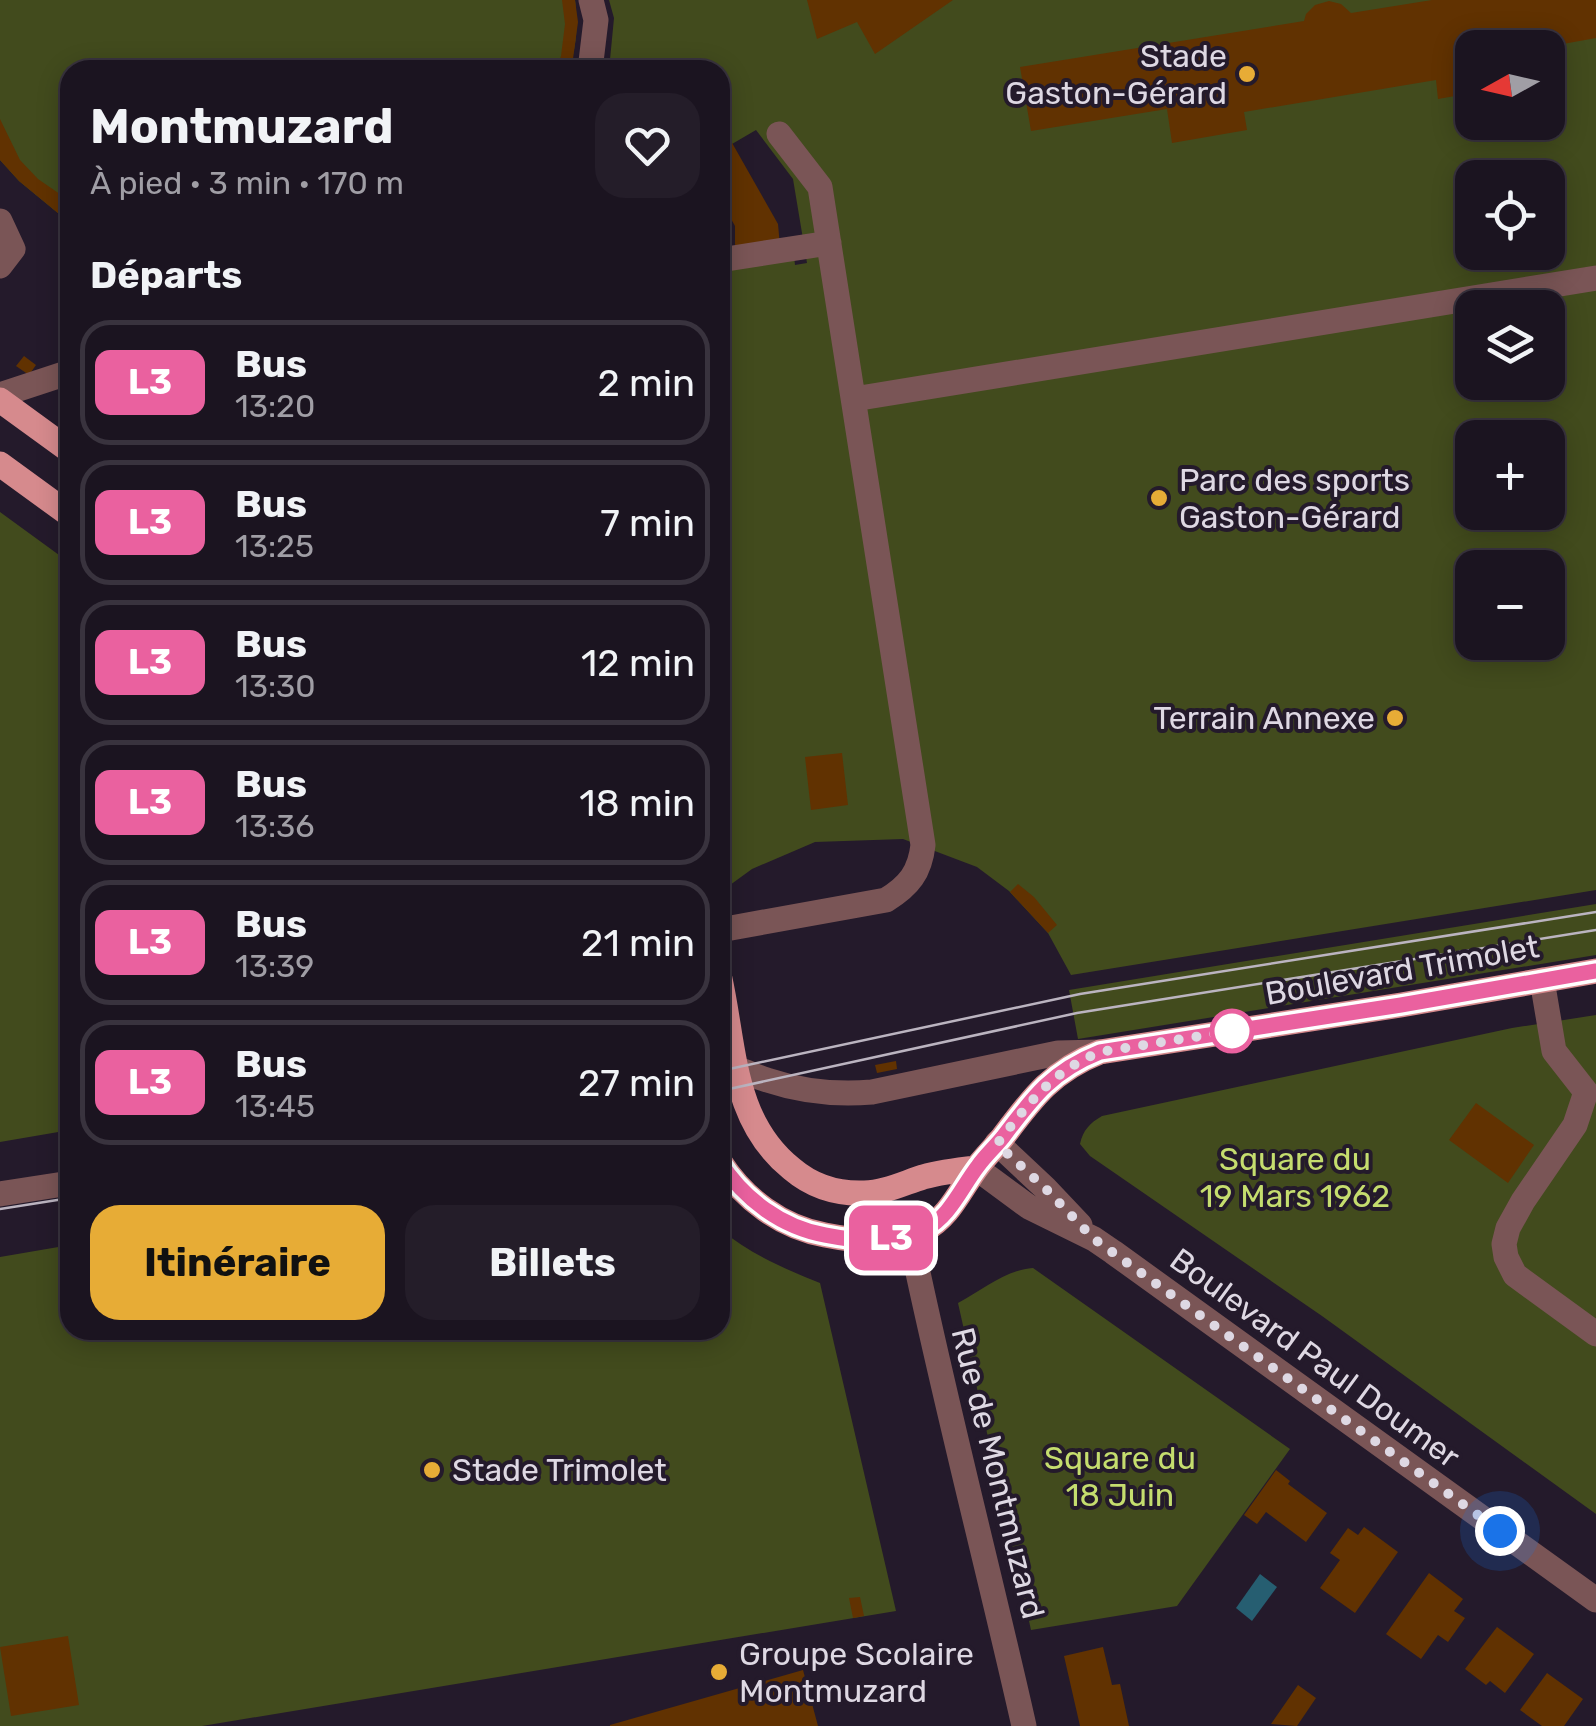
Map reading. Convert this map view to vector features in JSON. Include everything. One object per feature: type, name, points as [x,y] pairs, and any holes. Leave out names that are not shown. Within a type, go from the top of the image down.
[{"type":"main road","points":[[0,397],[60,442]]},
{"type":"main road","points":[[0,464],[60,508]]},
{"type":"main road","name":"Boulevard Trimolet","points":[[1100,1052],[1596,971]]},
{"type":"main road","points":[[730,1177],[770,1213],[820,1234],[876,1240],[925,1230],[952,1207],[976,1168],[1046,1083],[1100,1052]]},
{"type":"main road","points":[[730,1073],[768,1146],[802,1177],[822,1188],[866,1194],[933,1174],[976,1168]]},
{"type":"street","points":[[591,0],[596,20],[591,60]]},
{"type":"street","points":[[730,928],[886,900],[903,890],[916,875],[923,844],[820,187],[779,134]]},
{"type":"street","points":[[0,221],[14,249],[0,266]]},
{"type":"street","points":[[730,258],[829,243]]},
{"type":"street","points":[[854,399],[1596,278]]},
{"type":"street","points":[[0,397],[60,376]]},
{"type":"street","points":[[1542,980],[1554,1051],[1586,1092],[1576,1125],[1522,1200],[1504,1244],[1515,1275],[1596,1334]]},
{"type":"street","points":[[730,1070],[826,1093],[850,1094],[1058,1053],[1100,1052]]},
{"type":"street","points":[[997,1144],[1094,1239]]},
{"type":"street","points":[[976,1168],[1029,1207],[1094,1239]]},
{"type":"street","points":[[0,1194],[60,1185]]},
{"type":"street","points":[[0,1210],[60,1200]]},
{"type":"street","name":"Rue de Montmuzard","points":[[910,1235],[935,1358],[1024,1726]]},
{"type":"street","name":"Boulevard Paul Doumer","points":[[1094,1239],[1596,1600]]},
{"type":"green space","points":[[0,0],[575,0],[576,36],[571,60],[60,60],[60,215],[0,160]]},
{"type":"green space","name":"Parc des sports Gaston-Gérard","points":[[609,0],[1596,0],[1596,890],[1071,975],[1048,933],[1009,891],[977,867],[903,839],[815,842],[752,869],[730,885],[730,267],[794,256],[795,265],[807,263],[793,179],[756,130],[730,145],[730,60],[610,60],[614,18]]},
{"type":"green space","points":[[0,512],[60,556],[60,1132],[0,1142]]},
{"type":"green space","points":[[1596,904],[1596,955],[1078,1039],[1069,990]]},
{"type":"green space","name":"Square du 19 Mars 1962","points":[[1596,1015],[1596,1514],[1322,1316],[1090,1156],[1080,1144],[1088,1127],[1102,1116],[1512,1028]]},
{"type":"green space","name":"Stade Trimolet","points":[[730,1237],[820,1283],[896,1611],[202,1726],[0,1726],[0,1257],[60,1247],[60,1340],[730,1340]]},
{"type":"green space","name":"Square du 18 Juin","points":[[1033,1268],[1290,1449],[1177,1606],[1031,1630],[958,1303],[1004,1277]]},
{"type":"water","points":[[1260,1574],[1277,1587],[1252,1621],[1236,1608]]},
{"type":"building","points":[[562,0],[575,0],[578,22],[573,60],[560,60],[565,24]]},
{"type":"building","name":"Stade Gaston-Gérard","points":[[807,0],[953,0],[875,54],[857,22],[817,39]]},
{"type":"building","name":"Stade Gaston-Gérard","points":[[1432,0],[1596,0],[1596,38],[1565,44],[1565,30],[1455,30],[1455,96],[1438,99],[1436,80],[1244,112],[1247,130],[1172,143],[1167,109],[1031,131],[1020,67],[1304,21],[1315,5],[1329,1],[1341,4],[1351,13]]},
{"type":"building","points":[[0,119],[20,160],[60,194],[60,215],[19,181],[0,160]]},
{"type":"building","points":[[730,139],[778,224],[780,246],[735,248],[735,226],[730,217]]},
{"type":"building","points":[[24,356],[36,365],[29,375],[16,366]]},
{"type":"building","points":[[842,753],[848,805],[811,810],[805,757]]},
{"type":"building","points":[[1018,884],[1057,925],[1048,933],[1010,892]]},
{"type":"building","points":[[896,1061],[897,1069],[877,1073],[875,1065]]},
{"type":"building","points":[[1476,1103],[1534,1145],[1508,1183],[1449,1140]]},
{"type":"building","points":[[1276,1470],[1327,1513],[1306,1542],[1266,1512],[1257,1524],[1244,1515]]},
{"type":"building","points":[[1364,1527],[1398,1552],[1355,1613],[1320,1588],[1340,1560],[1330,1553],[1348,1528],[1358,1535]]},
{"type":"building","points":[[1429,1573],[1463,1599],[1454,1611],[1465,1618],[1448,1642],[1438,1635],[1421,1659],[1386,1634]]},
{"type":"building","points":[[860,1597],[864,1616],[853,1618],[849,1598]]},
{"type":"building","points":[[1497,1627],[1534,1654],[1505,1693],[1465,1669]]},
{"type":"building","points":[[68,1636],[79,1705],[11,1716],[0,1647]]},
{"type":"building","points":[[1103,1647],[1112,1685],[1120,1684],[1129,1726],[1080,1726],[1064,1656]]},
{"type":"building","points":[[803,1670],[818,1726],[610,1726],[610,1725]]},
{"type":"building","points":[[1547,1673],[1583,1699],[1564,1726],[1542,1726],[1520,1710]]},
{"type":"building","points":[[1298,1685],[1316,1698],[1297,1726],[1271,1724]]},
{"type":"tram line","points":[[730,1069],[1080,994],[1596,912]]},
{"type":"tram line","points":[[730,1089],[1077,1013],[1596,930]]},
{"type":"tram line","points":[[0,1209],[60,1200]]},
{"type":"bus line","name":"L3","points":[[730,1177],[770,1213],[796,1227],[850,1240],[910,1235],[925,1230],[952,1207],[976,1168],[1046,1083],[1100,1052],[1596,971]]},
{"type":"place","name":"Stade Gaston-Gérard","points":[[1247,74]]},
{"type":"place","name":"Parc des sports Gaston-Gérard","points":[[1159,498]]},
{"type":"place","name":"Terrain Annexe","points":[[1395,718]]},
{"type":"place","name":"Stade Trimolet","points":[[432,1470]]},
{"type":"place","name":"Groupe Scolaire Montmuzard","points":[[719,1672]]},
{"type":"route","points":[[1232,1031],[1100,1052],[1086,1058],[1046,1083],[997,1144],[1094,1239],[1500,1531]]}]
